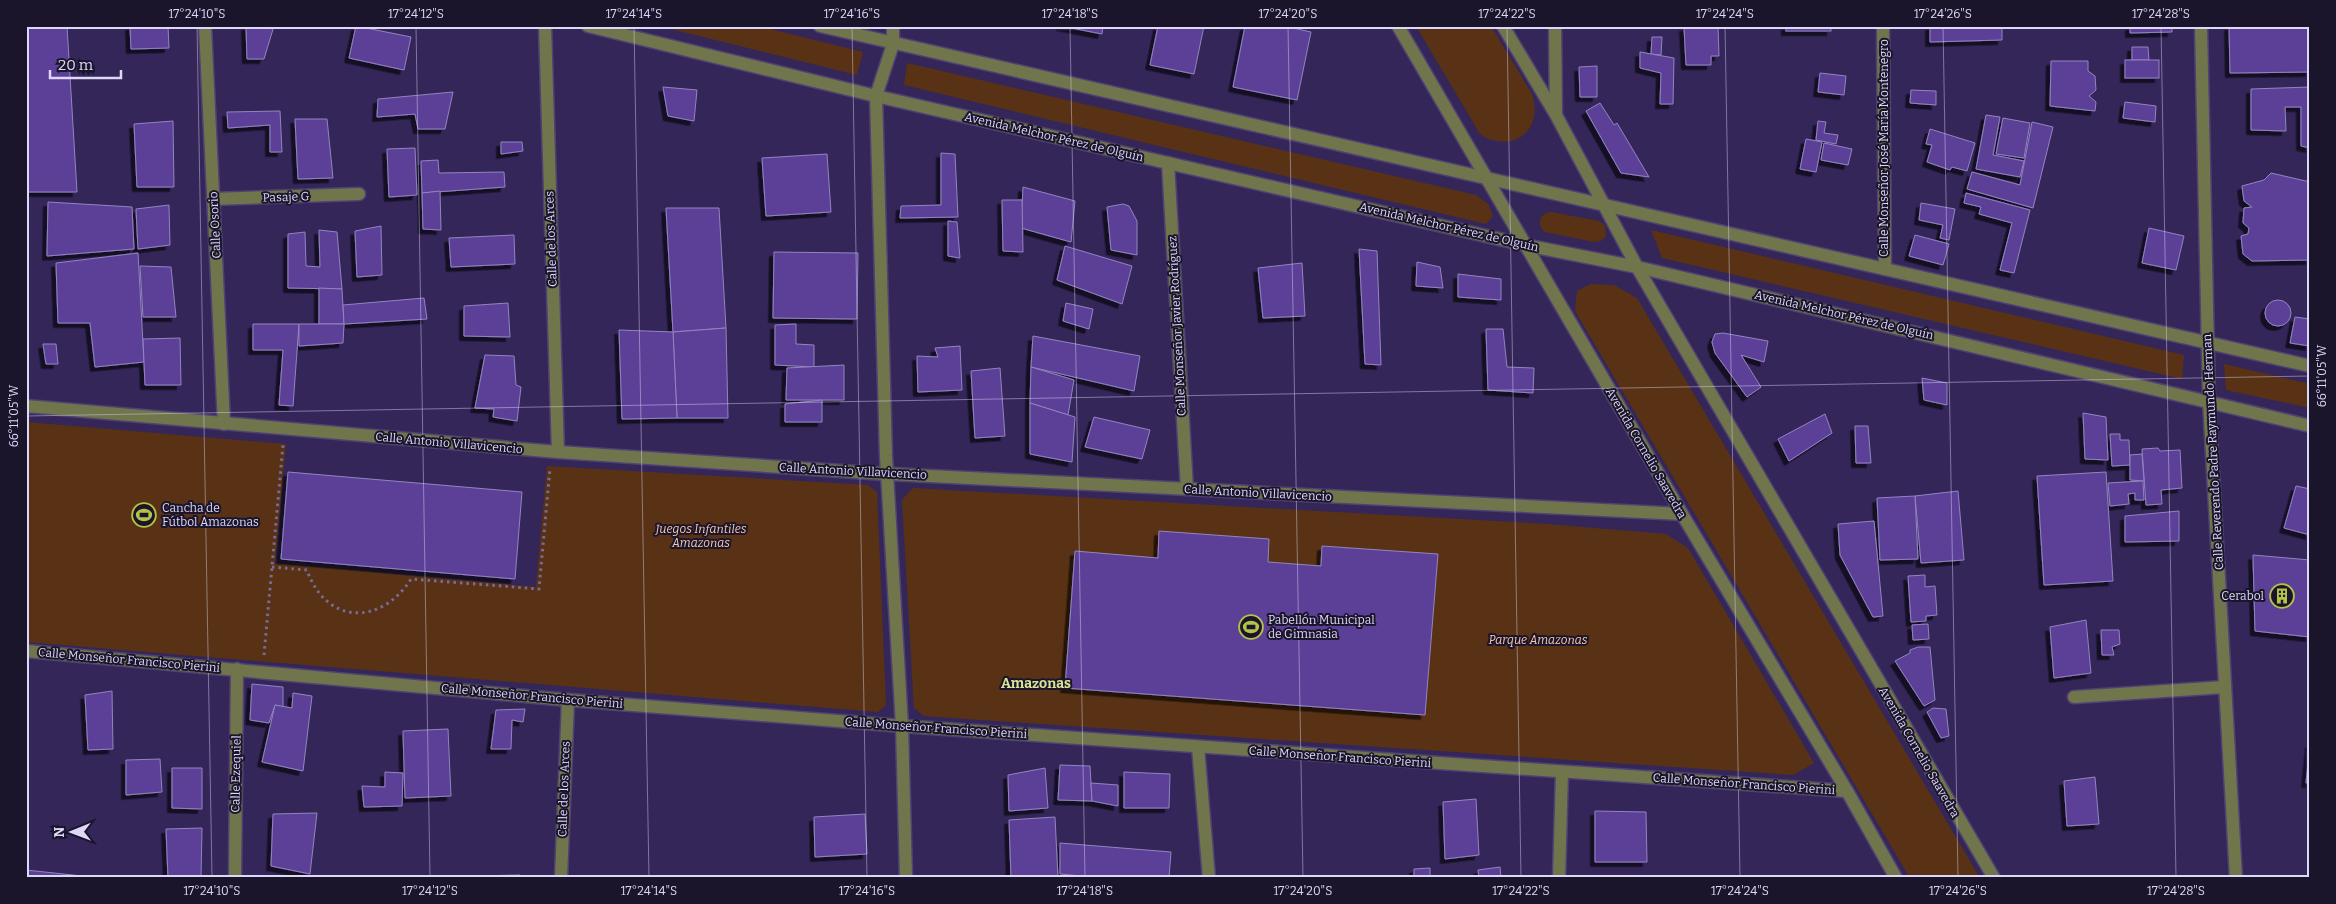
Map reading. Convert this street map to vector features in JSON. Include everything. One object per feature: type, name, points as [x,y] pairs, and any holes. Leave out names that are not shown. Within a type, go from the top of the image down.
[{"type":"street","name":"Calle Osorio","points":[[205,26],[224,424]]},
{"type":"street","name":"Calle de los Arces","points":[[545,26],[558,452]]},
{"type":"street","name":"Avenida Melchor Pérez de Olguín","points":[[588,26],[876,96],[1525,245],[1637,267],[2310,426]]},
{"type":"street","points":[[820,26],[2310,366]]},
{"type":"street","points":[[893,26],[893,44],[876,96],[886,474],[902,726],[906,878]]},
{"type":"street","name":"Avenida Cornelio Saavedra","points":[[1398,26],[1682,514],[1847,791],[1896,878]]},
{"type":"street","name":"Avenida Cornelio Saavedra","points":[[1503,26],[1556,115],[1637,267],[1994,878]]},
{"type":"street","points":[[1555,26],[1556,115]]},
{"type":"street","name":"Calle Monseñor José María Montenegro","points":[[1883,26],[1885,270]]},
{"type":"street","name":"Calle Reverendo Padre Raymundo Herman","points":[[2201,26],[2208,401],[2236,878]]},
{"type":"street","name":"Calle Monseñor Javier Rodríguez","points":[[1168,163],[1187,489]]},
{"type":"street","name":"Pasaje G","points":[[214,199],[359,194]]},
{"type":"street","name":"Calle Antonio Villavicencio","points":[[26,406],[558,452],[886,474],[1682,514]]},
{"type":"street","name":"Calle Monseñor Francisco Pierini","points":[[26,651],[568,700],[902,726],[1847,791]]},
{"type":"street","name":"Calle Ezequiel","points":[[235,878],[237,669]]},
{"type":"street","points":[[2074,697],[2224,687]]},
{"type":"street","name":"Calle de los Arces","points":[[561,878],[568,700]]},
{"type":"street","points":[[1198,747],[1209,878]]},
{"type":"street","points":[[1559,878],[1562,772]]},
{"type":"path","points":[[263,661],[283,444]]},
{"type":"path","points":[[272,567],[307,570],[312,586],[324,601],[340,610],[357,614],[375,611],[391,603],[404,590],[411,579],[539,589],[550,466]]},
{"type":"green space","points":[[659,26],[758,26],[863,52],[857,75]]},
{"type":"green space","points":[[1416,26],[1491,26],[1532,94],[1535,107],[1533,119],[1529,128],[1522,136],[1503,142],[1492,140],[1480,134]]},
{"type":"green space","points":[[907,63],[1476,195],[1488,204],[1493,216],[1486,224],[904,85]]},
{"type":"green space","points":[[1551,212],[1599,221],[1605,225],[1606,236],[1601,241],[1594,242],[1545,232],[1542,229],[1540,220],[1543,215]]},
{"type":"green space","points":[[1651,230],[2184,355],[2182,379],[1662,258]]},
{"type":"green space","points":[[1591,284],[1614,285],[1637,298],[1980,878],[1910,878],[1575,311],[1577,291]]},
{"type":"green space","points":[[2224,364],[2310,384],[2310,408],[2226,390]]},
{"type":"green space","name":"Juegos Infantiles Amazonas","points":[[26,422],[286,444],[275,563],[536,587],[547,466],[868,485],[877,492],[886,705],[878,712],[26,642]]},
{"type":"green space","name":"Parque Amazonas","points":[[913,488],[1546,524],[1666,534],[1688,548],[1814,763],[1793,775],[924,716],[914,708],[902,500]]},
{"type":"building","points":[[26,26],[67,26],[77,192],[26,192]]},
{"type":"building","points":[[130,26],[168,26],[169,48],[131,49]]},
{"type":"building","points":[[246,26],[274,26],[264,59],[247,59]]},
{"type":"building","points":[[356,26],[411,37],[404,70],[349,58]]},
{"type":"building","points":[[1061,26],[1103,26],[1102,34]]},
{"type":"building","points":[[1158,26],[1204,26],[1194,74],[1150,65]]},
{"type":"building","points":[[1245,26],[1284,26],[1311,32],[1297,100],[1233,87]]},
{"type":"building","points":[[1718,26],[1719,56],[1711,56],[1711,65],[1686,65],[1684,27]]},
{"type":"building","points":[[1786,26],[1831,26],[1831,31],[1786,31]]},
{"type":"building","points":[[1930,26],[2002,26],[2002,40],[1930,42]]},
{"type":"building","points":[[2130,26],[2172,26],[2172,32],[2130,33]]},
{"type":"building","points":[[2229,26],[2310,26],[2310,72],[2230,73]]},
{"type":"building","points":[[1652,37],[1662,37],[1661,55],[1651,54]]},
{"type":"building","points":[[2132,47],[2148,47],[2149,60],[2132,60]]},
{"type":"building","points":[[1640,52],[1674,58],[1673,104],[1660,104],[1661,73],[1640,68]]},
{"type":"building","points":[[2125,60],[2159,60],[2159,78],[2125,78]]},
{"type":"building","points":[[2051,61],[2088,61],[2088,71],[2095,76],[2096,90],[2089,96],[2096,102],[2095,111],[2050,106]]},
{"type":"building","points":[[1597,66],[1597,97],[1580,97],[1579,67]]},
{"type":"building","points":[[1820,73],[1846,76],[1844,95],[1818,92]]},
{"type":"building","points":[[663,87],[697,90],[694,121],[668,116]]},
{"type":"building","points":[[2310,87],[2310,148],[2301,146],[2301,107],[2285,107],[2286,131],[2251,130],[2251,89]]},
{"type":"building","points":[[1911,90],[1936,91],[1936,105],[1910,103]]},
{"type":"building","points":[[453,92],[445,129],[418,129],[415,114],[377,117],[378,99]]},
{"type":"building","points":[[2125,102],[2156,106],[2155,122],[2123,118]]},
{"type":"building","points":[[1600,103],[1614,125],[1617,123],[1649,177],[1621,173],[1586,111]]},
{"type":"building","points":[[280,111],[282,152],[270,152],[270,125],[228,128],[227,112]]},
{"type":"building","points":[[1986,115],[2000,117],[1993,155],[2024,161],[2020,177],[1976,169]]},
{"type":"building","points":[[2003,118],[2030,123],[2024,158],[1996,154]]},
{"type":"building","points":[[295,119],[327,119],[333,178],[298,179]]},
{"type":"building","points":[[173,121],[174,187],[137,187],[134,124]]},
{"type":"building","points":[[1818,121],[1826,122],[1824,133],[1838,135],[1836,144],[1816,140]]},
{"type":"building","points":[[2032,122],[2053,127],[2033,208],[1967,189],[1972,172],[2020,185]]},
{"type":"building","points":[[1930,129],[1975,143],[1967,171],[1952,167],[1950,170],[1927,162],[1932,145],[1926,144]]},
{"type":"building","points":[[1806,139],[1822,142],[1816,172],[1800,169]]},
{"type":"building","points":[[501,142],[522,142],[523,151],[501,154]]},
{"type":"building","points":[[1824,143],[1852,149],[1848,165],[1821,160]]},
{"type":"building","points":[[415,148],[417,195],[389,197],[387,149]]},
{"type":"building","points":[[941,153],[955,154],[958,217],[900,218],[901,206],[941,205]]},
{"type":"building","points":[[827,154],[831,212],[766,216],[762,158]]},
{"type":"building","points":[[438,160],[439,173],[504,172],[505,187],[422,193],[421,161]]},
{"type":"building","points":[[2271,173],[2310,182],[2310,260],[2252,261],[2243,254],[2241,236],[2248,234],[2249,228],[2243,223],[2244,208],[2252,207],[2244,201],[2242,186],[2264,180]]},
{"type":"building","points":[[1023,187],[1075,201],[1071,242],[1021,228]]},
{"type":"building","points":[[440,191],[441,230],[423,229],[422,193]]},
{"type":"building","points":[[1966,193],[2030,210],[2014,273],[2000,270],[2012,223],[1979,214],[1981,207],[1964,203]]},
{"type":"building","points":[[1002,200],[1022,200],[1023,252],[1003,251]]},
{"type":"building","points":[[48,202],[132,207],[134,249],[47,256]]},
{"type":"building","points":[[1921,203],[1955,209],[1949,240],[1940,238],[1943,225],[1919,220]]},
{"type":"building","points":[[1123,204],[1129,206],[1137,221],[1137,255],[1111,250],[1107,207]]},
{"type":"building","points":[[169,205],[170,245],[138,249],[136,209]]},
{"type":"building","points":[[666,208],[719,208],[726,328],[673,332]]},
{"type":"building","points":[[948,221],[957,222],[960,258],[948,256]]},
{"type":"building","points":[[381,226],[382,275],[357,277],[355,231]]},
{"type":"building","points":[[2149,228],[2184,236],[2176,270],[2142,263]]},
{"type":"building","points":[[319,230],[337,232],[342,289],[288,288],[288,234],[305,232],[306,266],[320,267]]},
{"type":"building","points":[[514,235],[515,264],[451,267],[449,238]]},
{"type":"building","points":[[1915,235],[1949,244],[1943,265],[1909,256]]},
{"type":"building","points":[[1065,246],[1132,266],[1122,304],[1057,280]]},
{"type":"building","points":[[1359,249],[1377,251],[1381,365],[1365,364]]},
{"type":"building","points":[[774,252],[858,253],[857,319],[773,318]]},
{"type":"building","points":[[138,253],[144,362],[95,367],[90,323],[58,323],[56,263]]},
{"type":"building","points":[[1417,262],[1440,267],[1443,288],[1416,286]]},
{"type":"building","points":[[1302,263],[1305,316],[1263,318],[1258,268]]},
{"type":"building","points":[[140,266],[171,267],[176,317],[143,317]]},
{"type":"building","points":[[1458,274],[1501,279],[1501,300],[1458,297]]},
{"type":"building","points":[[319,288],[342,289],[344,324],[319,324]]},
{"type":"building","points":[[424,298],[427,319],[344,324],[343,305]]},
{"type":"building","points":[[2278,300],[2287,304],[2291,313],[2287,322],[2278,326],[2269,322],[2265,313],[2269,304]]},
{"type":"building","points":[[508,303],[510,337],[464,336],[464,306]]},
{"type":"building","points":[[1066,303],[1093,309],[1089,329],[1063,321]]},
{"type":"building","points":[[2295,317],[2310,319],[2310,346],[2290,343]]},
{"type":"building","points":[[253,324],[299,324],[293,406],[279,405],[283,350],[253,350]]},
{"type":"building","points":[[299,324],[344,324],[343,343],[299,346]]},
{"type":"building","points":[[796,324],[796,344],[814,345],[814,367],[775,365],[775,325]]},
{"type":"building","points":[[726,328],[728,418],[677,418],[673,332]]},
{"type":"building","points":[[1486,329],[1503,329],[1507,367],[1534,368],[1533,393],[1488,390]]},
{"type":"building","points":[[619,330],[673,332],[677,418],[622,419]]},
{"type":"building","points":[[1723,333],[1768,341],[1764,362],[1741,355],[1761,387],[1747,397],[1715,353],[1712,342],[1715,334]]},
{"type":"building","points":[[1033,336],[1140,356],[1134,391],[1031,367]]},
{"type":"building","points":[[180,338],[181,385],[145,385],[143,339]]},
{"type":"building","points":[[43,344],[56,344],[58,364],[46,364]]},
{"type":"building","points":[[960,346],[962,390],[918,392],[917,356],[938,357],[935,348]]},
{"type":"building","points":[[485,355],[514,356],[516,385],[521,387],[517,421],[493,417],[494,409],[475,408]]},
{"type":"building","points":[[844,365],[844,400],[786,400],[787,368]]},
{"type":"building","points":[[1031,367],[1074,380],[1068,415],[1030,403]]},
{"type":"building","points":[[1000,368],[1005,436],[975,438],[971,371]]},
{"type":"building","points":[[1922,378],[1947,383],[1947,405],[1924,400]]},
{"type":"building","points":[[822,400],[822,422],[785,422],[785,404]]},
{"type":"building","points":[[1030,403],[1075,417],[1072,462],[1030,454]]},
{"type":"building","points":[[2083,413],[2106,417],[2108,460],[2085,459]]},
{"type":"building","points":[[1825,414],[1832,433],[1789,461],[1778,439]]},
{"type":"building","points":[[1094,417],[1150,430],[1142,459],[1085,447]]},
{"type":"building","points":[[1855,426],[1868,426],[1871,463],[1856,463]]},
{"type":"building","points":[[2110,434],[2120,434],[2120,440],[2129,440],[2130,465],[2112,466]]},
{"type":"building","points":[[2158,448],[2160,451],[2180,450],[2182,488],[2161,490],[2162,504],[2146,505],[2142,449]]},
{"type":"building","points":[[2142,454],[2144,481],[2130,480],[2130,455]]},
{"type":"building","points":[[288,472],[522,492],[515,579],[281,559]]},
{"type":"building","points":[[2106,472],[2113,581],[2044,585],[2037,476]]},
{"type":"building","points":[[2143,481],[2144,500],[2135,500],[2135,493],[2128,494],[2129,504],[2110,506],[2108,483]]},
{"type":"building","points":[[2296,486],[2310,489],[2310,535],[2284,528]]},
{"type":"building","points":[[1958,491],[1964,560],[1921,563],[1915,496]]},
{"type":"building","points":[[1915,496],[1918,559],[1880,560],[1877,498]]},
{"type":"building","points":[[2179,511],[2179,541],[2125,542],[2125,516]]},
{"type":"building","points":[[1874,521],[1883,616],[1873,617],[1840,555],[1838,524]]},
{"type":"building","name":"Pabellón Municipal de Gimnasia","points":[[1159,531],[1269,539],[1268,562],[1321,566],[1322,546],[1438,554],[1425,715],[1065,688],[1075,551],[1158,558]]},
{"type":"building","name":"Cerabol","points":[[2253,555],[2310,560],[2310,637],[2255,631]]},
{"type":"building","points":[[1925,575],[1925,587],[1935,586],[1937,615],[1926,616],[1926,621],[1911,622],[1908,576]]},
{"type":"building","points":[[2086,620],[2091,673],[2054,678],[2050,627]]},
{"type":"building","points":[[1928,624],[1929,639],[1913,640],[1912,625]]},
{"type":"building","points":[[2101,630],[2119,630],[2120,644],[2112,647],[2114,655],[2102,655]]},
{"type":"building","points":[[1918,647],[1930,647],[1935,700],[1924,706],[1895,661],[1910,653],[1910,650]]},
{"type":"building","points":[[252,684],[283,687],[283,707],[275,705],[269,723],[250,720]]},
{"type":"building","points":[[112,691],[113,749],[88,750],[85,695]]},
{"type":"building","points":[[293,693],[312,696],[303,771],[262,762],[275,705],[292,708]]},
{"type":"building","points":[[1933,708],[1946,709],[1949,736],[1941,738],[1927,712]]},
{"type":"building","points":[[525,709],[523,722],[512,720],[511,749],[491,749],[496,710]]},
{"type":"building","points":[[448,729],[451,796],[405,798],[403,731]]},
{"type":"building","points":[[2310,743],[2310,783],[2306,783]]},
{"type":"building","points":[[160,759],[162,792],[126,795],[126,760]]},
{"type":"building","points":[[1060,765],[1090,766],[1092,801],[1058,800]]},
{"type":"building","points":[[172,768],[202,768],[202,809],[172,808]]},
{"type":"building","points":[[1045,768],[1048,808],[1009,811],[1008,775]]},
{"type":"building","points":[[385,772],[403,773],[402,806],[364,807],[362,786],[385,787]]},
{"type":"building","points":[[1124,772],[1170,774],[1169,808],[1124,808]]},
{"type":"building","points":[[2095,777],[2099,824],[2067,826],[2064,781]]},
{"type":"building","points":[[1091,783],[1118,785],[1118,806],[1092,801]]},
{"type":"building","points":[[1476,799],[1479,855],[1445,859],[1443,802]]},
{"type":"building","points":[[1595,811],[1646,812],[1647,862],[1595,862]]},
{"type":"building","points":[[317,813],[310,874],[271,866],[273,814]]},
{"type":"building","points":[[865,814],[867,854],[815,857],[814,817]]},
{"type":"building","points":[[1055,817],[1058,878],[1011,878],[1009,820]]},
{"type":"building","points":[[202,828],[201,878],[168,878],[166,829]]},
{"type":"building","points":[[1060,843],[1171,852],[1169,878],[1103,878],[1060,874]]},
{"type":"building","points":[[1500,867],[1501,878],[1479,878],[1478,870]]},
{"type":"building","points":[[1430,868],[1430,878],[1414,878],[1414,869]]},
{"type":"building","points":[[26,870],[101,878],[26,878]]},
{"type":"building","points":[[520,875],[520,878],[473,878],[473,876]]},
{"type":"place","name":"Cancha de Fútbol Amazonas","points":[[144,515]]},
{"type":"place","name":"Cerabol","points":[[2282,596]]},
{"type":"place","name":"Pabellón Municipal de Gimnasia","points":[[1251,627]]},
{"type":"district","name":"Amazonas","points":[[1036,683]]}]
